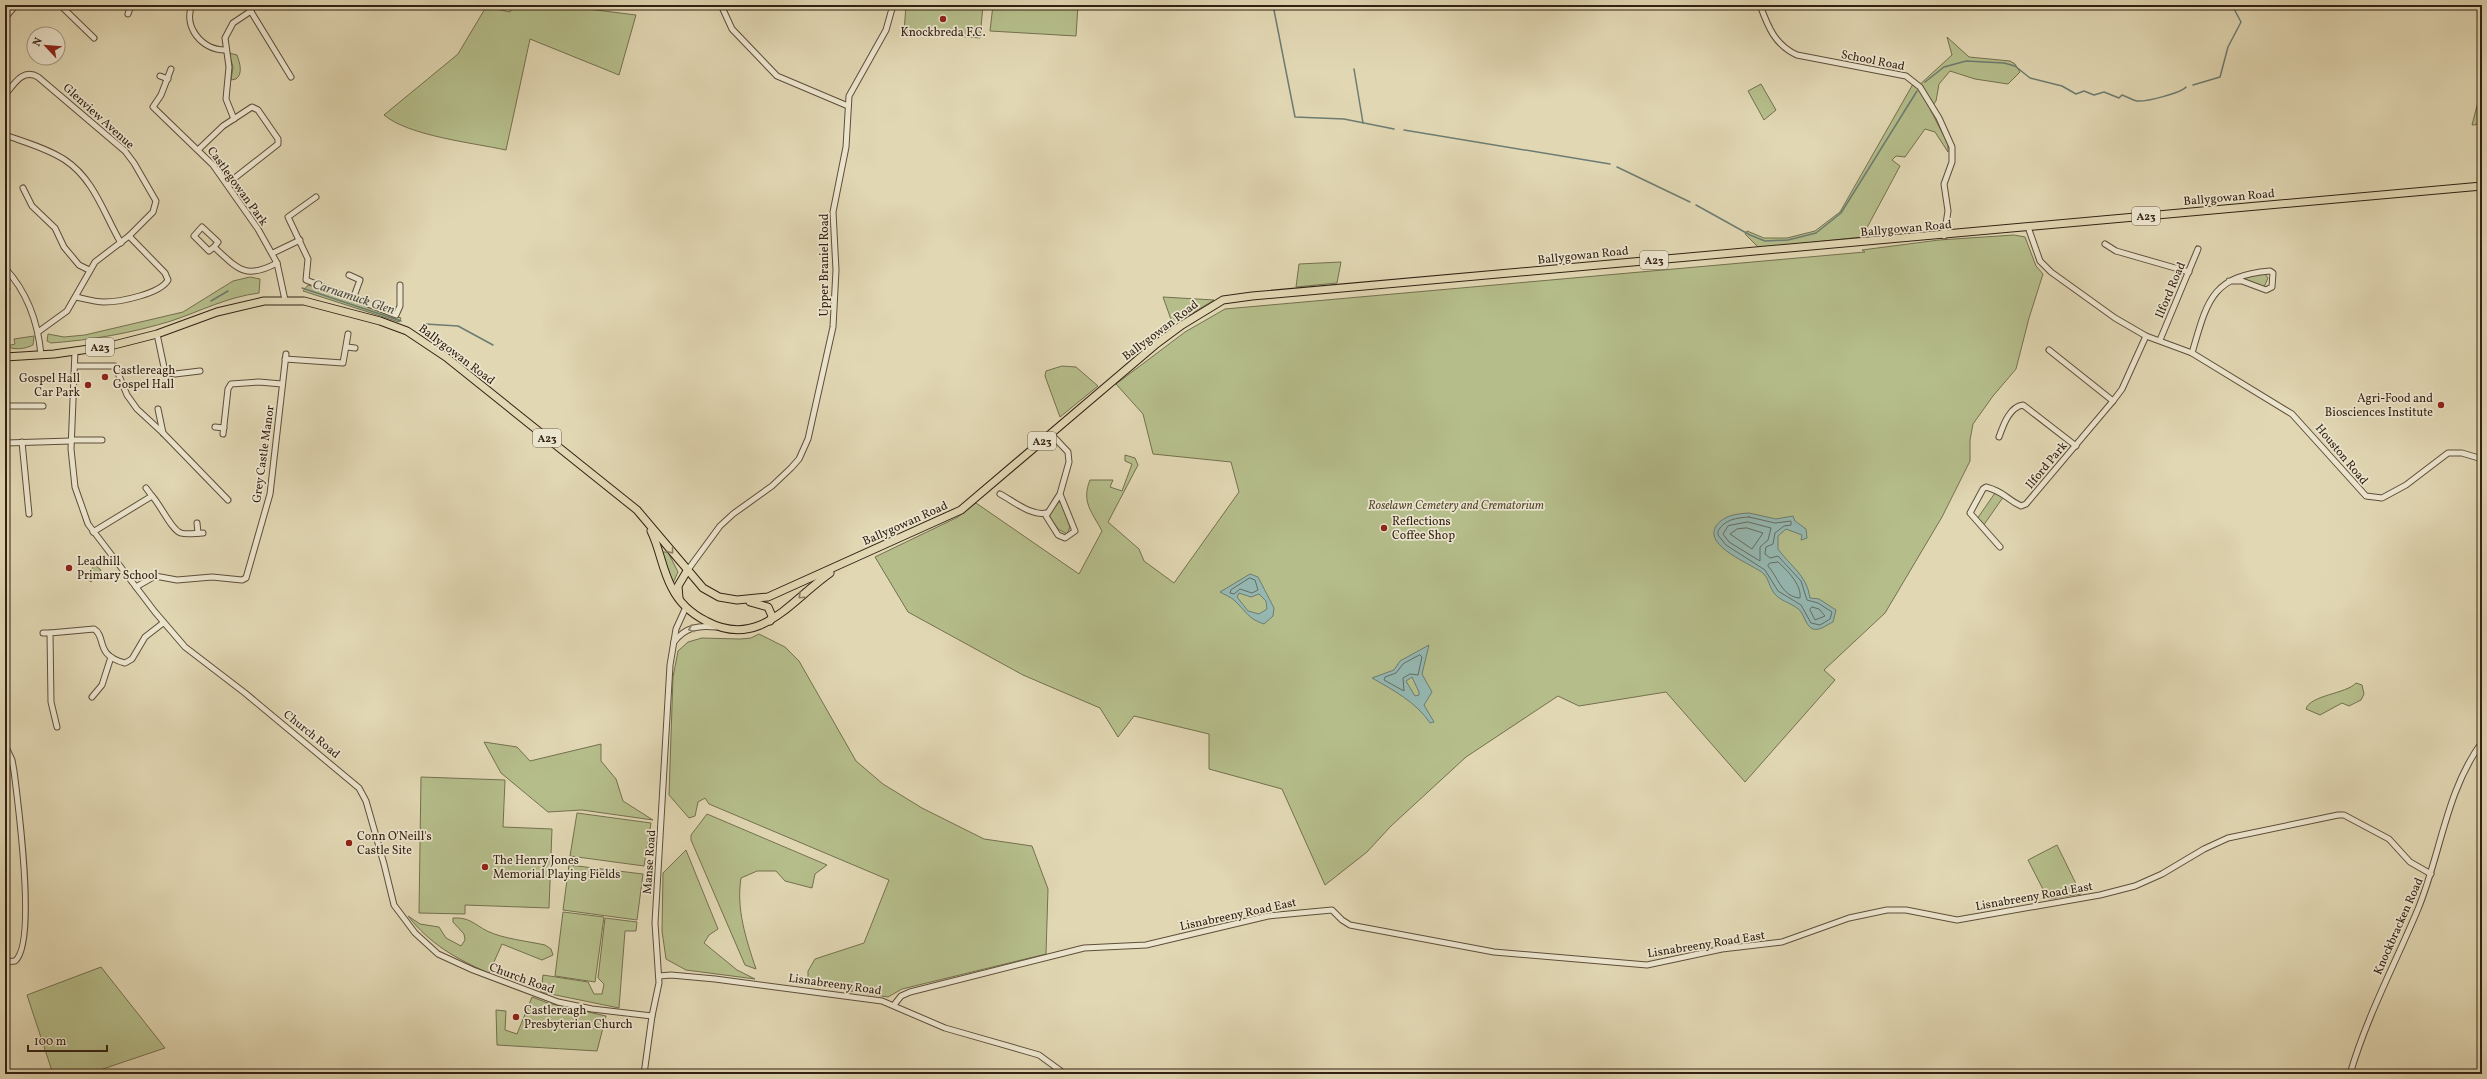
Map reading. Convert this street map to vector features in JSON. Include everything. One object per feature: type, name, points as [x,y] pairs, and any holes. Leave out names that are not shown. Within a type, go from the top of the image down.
[{"type":"main road","name":"Ballygowan Road","points":[[5,357],[75,351],[157,334],[244,304],[284,300],[326,305],[407,331],[447,358],[636,510],[703,588],[719,596],[742,600],[768,597],[961,510],[1155,345],[1201,312],[1223,300],[1349,286],[1508,274],[1575,266],[1944,236],[2482,186]]},
{"type":"main road","name":"Ballygowan Road","points":[[646,521],[657,546],[668,580],[679,598],[686,607],[701,618],[721,628],[738,630],[752,628],[770,621],[780,615],[816,582],[843,564]]},
{"type":"main road","points":[[679,598],[678,586],[687,571]]},
{"type":"main road","points":[[678,586],[682,581],[692,577]]},
{"type":"main road","name":"A23","points":[[742,600],[762,604],[768,608],[772,616],[770,621]]},
{"type":"street","points":[[5,18],[16,5]]},
{"type":"street","points":[[60,5],[94,38]]},
{"type":"street","points":[[128,14],[132,5]]},
{"type":"street","points":[[192,5],[190,22],[200,40],[212,48],[225,50]]},
{"type":"street","points":[[247,5],[291,77]]},
{"type":"street","points":[[721,5],[732,29],[777,76],[848,106]]},
{"type":"street","name":"Upper Braniel Road","points":[[687,571],[694,558],[720,526],[787,472],[799,459],[808,440],[833,327],[836,268],[833,212],[846,147],[848,106],[852,89],[886,30],[893,5]]},
{"type":"street","name":"School Road","points":[[1760,5],[1769,29],[1785,50],[1797,55],[1906,76],[1920,87],[1939,118],[1952,147],[1952,162],[1944,184],[1948,210],[1944,236]]},
{"type":"street","points":[[234,119],[226,99],[229,67],[225,50],[225,38],[229,28],[241,16],[251,11]]},
{"type":"street","name":"Castlegowan Park","points":[[171,69],[168,79],[153,107],[199,149],[227,184],[273,253],[278,263],[284,300]]},
{"type":"street","name":"Glenview Avenue","points":[[5,95],[24,75],[34,74],[96,124],[128,154],[154,197],[156,205],[153,212],[129,236],[95,262],[89,270],[76,297],[67,311],[38,332]]},
{"type":"street","points":[[160,76],[168,79]]},
{"type":"street","points":[[199,149],[234,119],[252,107],[258,110],[278,139],[278,144],[227,184]]},
{"type":"street","points":[[5,135],[57,155],[79,172],[91,185],[121,243]]},
{"type":"street","points":[[23,188],[32,206],[55,228],[64,247],[79,265],[89,270]]},
{"type":"street","points":[[316,196],[288,217],[308,259],[306,280],[396,315],[400,306],[400,285]]},
{"type":"street","points":[[202,227],[218,242],[214,247],[209,251],[194,236],[202,227]]},
{"type":"street","name":"Houston Road","points":[[2028,227],[2035,251],[2044,266],[2090,301],[2146,336],[2192,353],[2292,414],[2308,429],[2360,492],[2372,499],[2382,498],[2406,485],[2448,453],[2462,453],[2482,459]]},
{"type":"street","points":[[76,297],[110,302],[151,293],[163,288],[168,280],[165,273],[129,236]]},
{"type":"street","points":[[273,253],[300,240]]},
{"type":"street","points":[[2105,244],[2116,251],[2189,272]]},
{"type":"street","points":[[214,247],[241,271],[258,272],[278,263]]},
{"type":"street","name":"Ilford Road","points":[[2160,340],[2198,249]]},
{"type":"street","points":[[5,268],[29,303],[38,332],[41,355]]},
{"type":"street","points":[[2192,353],[2200,325],[2211,301],[2221,286],[2229,281],[2240,275],[2273,273],[2269,289],[2242,281],[2229,281]]},
{"type":"street","points":[[349,275],[360,280],[353,299]]},
{"type":"street","points":[[157,334],[165,372],[175,374],[200,371]]},
{"type":"street","points":[[348,334],[347,347],[355,348]]},
{"type":"street","name":"Ilford Park","points":[[2000,547],[1970,513],[1983,489],[1996,490],[2006,494],[2018,504],[2024,505],[2076,446],[2122,389],[2146,336]]},
{"type":"street","name":"Grey Castle Manor","points":[[136,587],[155,576],[177,580],[212,578],[242,580],[246,578],[270,494],[285,356],[343,363],[347,347]]},
{"type":"street","points":[[2049,350],[2113,401]]},
{"type":"street","name":"Church Road","points":[[75,351],[71,441],[78,501],[88,524],[164,623],[190,651],[250,697],[360,788],[364,795],[394,905],[403,919],[430,948],[455,963],[558,1002],[592,1010],[652,1016]]},
{"type":"street","points":[[75,366],[114,366],[131,402],[163,432],[228,500]]},
{"type":"street","points":[[215,427],[224,431],[228,390],[231,384],[259,382],[282,384]]},
{"type":"street","points":[[1999,437],[2008,416],[2016,408],[2023,405],[2076,446]]},
{"type":"street","points":[[5,406],[42,406]]},
{"type":"street","points":[[158,409],[163,432]]},
{"type":"street","points":[[1046,513],[1060,494],[1069,462],[1068,452],[1051,434]]},
{"type":"street","points":[[6,443],[102,440]]},
{"type":"street","points":[[22,442],[29,514]]},
{"type":"street","points":[[146,488],[163,508],[176,531],[183,534],[200,533],[197,523]]},
{"type":"street","points":[[1000,494],[1029,510],[1046,513]]},
{"type":"street","points":[[1046,513],[1058,535],[1065,538],[1075,531],[1060,494]]},
{"type":"street","points":[[93,532],[152,496]]},
{"type":"street","points":[[692,577],[694,558]]},
{"type":"street","name":"Manse Road","points":[[644,1074],[659,976],[655,922],[671,650],[676,629],[686,607]]},
{"type":"street","points":[[44,633],[94,629],[98,632],[103,648],[111,657],[125,663],[130,662],[145,637],[164,623]]},
{"type":"street","points":[[671,650],[678,637],[689,628],[701,626],[721,628]]},
{"type":"street","points":[[50,633],[51,702],[57,727]]},
{"type":"street","points":[[92,697],[102,684],[111,657]]},
{"type":"street","name":"Knockbracken Road","points":[[2350,1074],[2369,1016],[2418,908],[2431,874],[2455,791],[2482,742]]},
{"type":"street","points":[[5,746],[12,760],[14,771],[26,907],[23,950],[15,961],[5,962]]},
{"type":"street","name":"Lisnabreeny Road East","points":[[894,1004],[901,996],[910,992],[1074,950],[1146,945],[1268,916],[1329,909],[1335,911],[1342,920],[1350,925],[1494,952],[1647,965],[1722,949],[1782,942],[1868,912],[1906,910],[1957,920],[2100,895],[2135,886],[2162,874],[2204,849],[2228,838],[2338,815],[2344,815],[2389,839],[2410,862],[2431,874]]},
{"type":"street","name":"Lisnabreeny Road","points":[[659,976],[671,975],[722,979],[859,997],[894,1004],[951,1030],[1039,1055],[1065,1074]]},
{"type":"green space","points":[[514,5],[556,5],[636,15],[619,75],[530,39],[506,150],[442,138],[409,128],[384,115],[458,54],[486,7],[510,12]]},
{"type":"green space","name":"Knockbreda F.C.","points":[[906,5],[983,5],[980,38],[904,32]]},
{"type":"green space","points":[[993,5],[1078,5],[1076,36],[990,31]]},
{"type":"green space","points":[[1947,37],[1969,57],[2010,61],[2015,64],[2020,72],[2008,84],[1975,79],[1950,71],[1939,84],[1936,101],[1930,109],[1948,144],[1948,152],[1935,132],[1925,129],[1905,157],[1896,156],[1892,160],[1900,166],[1862,237],[1759,248],[1745,234],[1747,231],[1764,238],[1787,238],[1815,231],[1840,212],[1913,84],[1917,87],[1952,55]]},
{"type":"green space","points":[[229,53],[237,55],[240,68],[240,74],[238,77],[231,80],[233,67]]},
{"type":"green space","points":[[1761,84],[1776,110],[1764,120],[1748,91]]},
{"type":"green space","points":[[2482,97],[2482,124],[2472,125],[2478,102]]},
{"type":"green space","name":"Roselawn Cemetery and Crematorium","points":[[2014,235],[2025,237],[2036,266],[2043,274],[2029,318],[2016,369],[1993,396],[1973,424],[1970,440],[1970,461],[1942,517],[1885,613],[1824,670],[1835,680],[1745,782],[1666,692],[1579,706],[1558,696],[1466,757],[1391,826],[1367,852],[1325,885],[1282,789],[1209,769],[1209,734],[1134,716],[1118,737],[1100,708],[1023,675],[908,612],[875,557],[958,517],[976,503],[1079,574],[1102,531],[1091,512],[1087,501],[1090,480],[1113,480],[1110,487],[1122,491],[1132,464],[1125,461],[1125,455],[1135,458],[1138,465],[1108,522],[1139,549],[1144,561],[1174,583],[1239,492],[1231,462],[1153,454],[1143,414],[1116,384],[1185,332],[1225,309],[1865,252],[1862,250],[1939,240]]},
{"type":"green space","points":[[1341,262],[1337,283],[1296,287],[1299,264]]},
{"type":"green space","points":[[2265,274],[2268,278],[2264,287],[2240,279],[2240,277]]},
{"type":"green space","points":[[250,277],[260,279],[259,293],[214,305],[171,321],[127,332],[66,342],[51,343],[47,341],[48,334],[64,337],[85,335],[183,312],[233,281]]},
{"type":"green space","points":[[308,285],[401,318],[399,322],[303,291]]},
{"type":"green space","points":[[1163,297],[1214,300],[1173,325]]},
{"type":"green space","points":[[34,336],[33,345],[17,349],[7,346],[15,344],[14,339]]},
{"type":"green space","points":[[1062,366],[1076,367],[1098,386],[1060,417],[1045,376],[1046,371]]},
{"type":"green space","points":[[1995,493],[2004,496],[1983,526],[1977,519]]},
{"type":"green space","points":[[1061,502],[1070,527],[1067,534],[1058,529],[1048,514],[1056,503]]},
{"type":"green space","points":[[662,552],[668,552],[678,572],[673,583]]},
{"type":"green space","points":[[95,565],[101,570],[91,582],[85,577]]},
{"type":"green space","points":[[759,634],[785,647],[799,661],[856,761],[883,784],[922,808],[984,839],[1032,846],[1048,889],[1046,954],[902,989],[888,997],[808,984],[808,971],[815,959],[864,943],[889,880],[709,804],[705,798],[698,802],[695,816],[689,818],[669,795],[673,677],[678,651],[688,642],[702,638],[740,639],[751,638]]},
{"type":"green space","points":[[2356,683],[2362,685],[2364,694],[2361,700],[2349,706],[2342,703],[2320,715],[2306,709],[2309,704],[2314,701],[2345,690]]},
{"type":"green space","points":[[484,742],[517,747],[530,761],[601,744],[601,761],[616,779],[623,801],[653,820],[582,810],[548,812],[501,773]]},
{"type":"green space","name":"The Henry Jones Memorial Playing Fields","points":[[421,777],[505,780],[503,827],[552,829],[549,908],[465,905],[465,914],[419,913]]},
{"type":"green space","points":[[577,813],[651,823],[644,866],[570,856]]},
{"type":"green space","points":[[707,814],[827,865],[815,874],[812,888],[785,881],[776,871],[757,871],[741,878],[741,913],[756,969],[745,965],[691,840],[691,835]]},
{"type":"green space","points":[[2057,845],[2081,894],[2048,899],[2028,860]]},
{"type":"green space","points":[[686,850],[718,929],[709,935],[704,943],[737,970],[755,979],[686,970],[666,959],[662,931],[663,873]]},
{"type":"green space","points":[[569,865],[643,874],[637,920],[563,910]]},
{"type":"green space","points":[[563,912],[604,917],[595,982],[555,976]]},
{"type":"green space","points":[[408,916],[420,924],[439,927],[446,938],[461,946],[465,940],[464,934],[453,922],[453,918],[467,920],[487,931],[501,936],[545,945],[551,949],[553,955],[542,960],[502,944],[489,973],[444,950],[425,935]]},
{"type":"green space","points":[[605,918],[637,922],[636,931],[625,931],[619,1008],[541,992],[543,975],[588,982],[594,994],[602,994],[604,984],[598,978]]},
{"type":"green space","points":[[101,967],[165,1048],[88,1074],[53,1074],[27,995]]},
{"type":"green space","points":[[532,997],[548,1003],[606,1016],[597,1051],[497,1045],[496,1010],[506,1011],[505,1030],[517,1034]]},
{"type":"water","points":[[1749,513],[1776,519],[1793,516],[1795,521],[1806,529],[1807,538],[1801,540],[1802,535],[1786,529],[1778,536],[1778,549],[1802,577],[1810,598],[1819,599],[1836,610],[1833,622],[1818,629],[1813,629],[1810,627],[1800,610],[1779,598],[1774,593],[1764,574],[1731,554],[1716,541],[1714,534],[1716,526],[1719,522],[1727,517]]},
{"type":"water","points":[[1250,574],[1258,577],[1274,608],[1273,616],[1264,624],[1254,620],[1233,599],[1220,592]],"holes":[[[1239,593],[1251,597],[1259,594],[1266,601],[1267,609],[1259,614],[1248,611],[1237,597]]]},
{"type":"water","points":[[1429,645],[1422,674],[1432,692],[1424,705],[1434,722],[1430,723],[1411,703],[1372,678],[1394,670],[1400,661]],"holes":[[[1412,677],[1419,695],[1415,696],[1406,681]]]},
{"type":"waterway","points":[[1273,5],[1295,117],[1344,119],[1394,129]]},
{"type":"waterway","points":[[2193,85],[2220,77],[2228,47],[2241,22],[2232,5]]},
{"type":"waterway","points":[[1925,82],[1944,67],[1966,61],[2004,63],[2015,66],[2030,78],[2062,86],[2076,94],[2084,91],[2094,95],[2104,92],[2119,98],[2122,95],[2135,101],[2155,99],[2186,87]]},
{"type":"waterway","points":[[1354,69],[1363,123]]},
{"type":"waterway","points":[[1696,205],[1750,235],[1765,241],[1788,240],[1816,233],[1841,213],[1917,91]]},
{"type":"waterway","points":[[1404,130],[1610,164]]},
{"type":"waterway","points":[[1617,167],[1690,202]]},
{"type":"waterway","name":"Carnamuck Glen","points":[[5,284],[10,289]]},
{"type":"waterway","name":"Carnamuck Glen","points":[[302,288],[401,321]]},
{"type":"waterway","name":"Carnamuck Glen","points":[[211,301],[228,291]]},
{"type":"waterway","name":"Carnamuck Glen","points":[[425,324],[458,326],[493,345]]},
{"type":"place","name":"Knockbreda F.C.","points":[[943,19]]},
{"type":"place","name":"Castlereagh Gospel Hall","points":[[105,377]]},
{"type":"place","name":"Gospel Hall Car Park","points":[[88,385]]},
{"type":"place","name":"Agri-Food and Biosciences Institute","points":[[2441,405]]},
{"type":"place","name":"Reflections Coffee Shop","points":[[1384,528]]},
{"type":"place","name":"Leadhill Primary School","points":[[69,568]]},
{"type":"place","name":"Conn O'Neill's Castle Site","points":[[349,843]]},
{"type":"place","name":"The Henry Jones Memorial Playing Fields","points":[[485,867]]},
{"type":"place","name":"Castlereagh Presbyterian Church","points":[[516,1017]]}]
